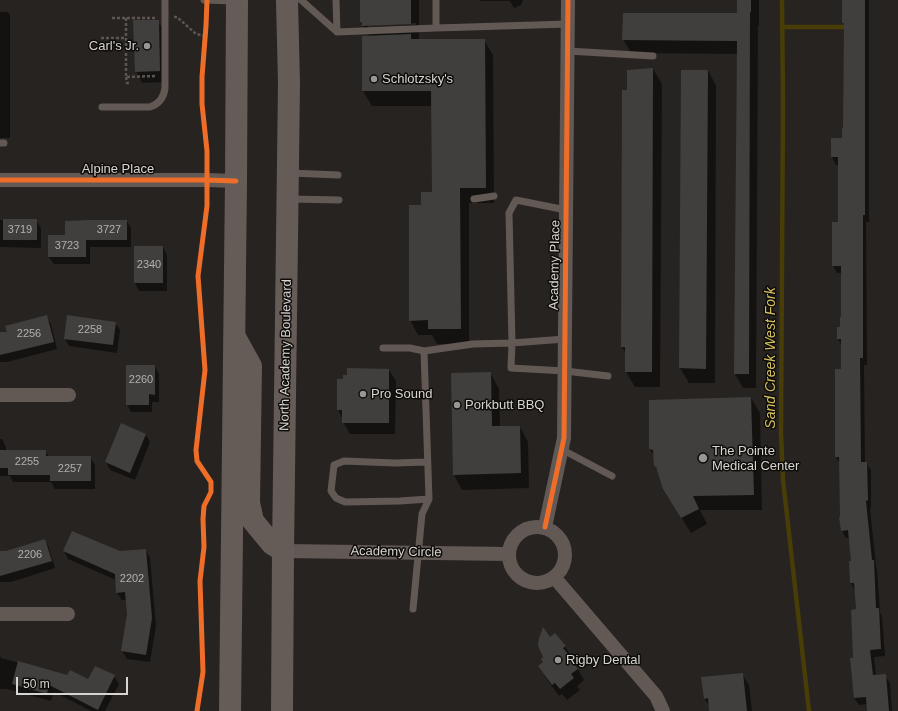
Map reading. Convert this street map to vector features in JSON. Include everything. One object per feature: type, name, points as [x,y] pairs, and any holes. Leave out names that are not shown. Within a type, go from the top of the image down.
[{"type":"highway","points":[[230,711],[236,181],[236,0]]},
{"type":"highway","name":"North Academy Boulevard","points":[[282,711],[289,83],[287,0]]},
{"type":"highway","points":[[234,336],[251,366],[249,503],[253,521],[272,544],[283,551]]},
{"type":"street","name":"Academy Place","points":[[545,527],[564,438],[568,0]]},
{"type":"street","name":"Alpine Place","points":[[0,180],[236,181]]},
{"type":"street","points":[[0,395],[69,395]]},
{"type":"street","points":[[545,527],[554,532],[561,540],[565,548],[565,558],[561,570],[554,577],[546,582],[531,582],[522,578],[515,572],[510,563],[509,554],[511,544],[517,535],[525,529],[545,527]]},
{"type":"street","name":"Academy Circle","points":[[283,551],[509,554]]},
{"type":"street","points":[[554,577],[656,696],[663,711]]},
{"type":"street","points":[[0,614],[68,614]]},
{"type":"lane","points":[[102,107],[150,106],[158,103],[164,95],[165,0]]},
{"type":"lane","points":[[204,0],[236,0]]},
{"type":"lane","points":[[301,0],[337,32],[568,24]]},
{"type":"lane","points":[[336,0],[337,32]]},
{"type":"lane","points":[[436,0],[436,28]]},
{"type":"lane","points":[[568,51],[653,56]]},
{"type":"lane","points":[[288,172],[338,175]]},
{"type":"lane","points":[[474,199],[494,196]]},
{"type":"lane","points":[[288,199],[339,200]]},
{"type":"lane","points":[[566,210],[516,200],[509,213],[512,343],[511,368],[565,371],[608,376]]},
{"type":"lane","points":[[383,348],[410,348],[424,351],[473,344],[565,339]]},
{"type":"lane","points":[[413,609],[422,514],[428,498],[424,351]]},
{"type":"lane","points":[[562,449],[612,476]]},
{"type":"lane","points":[[427,462],[395,463],[344,461],[334,465],[331,491],[336,498],[345,502],[400,501],[428,498]]},
{"type":"path","points":[[170,17],[177,17],[196,34],[205,36]]},
{"type":"path","points":[[112,18],[159,18]]},
{"type":"path","points":[[126,18],[126,77],[127,83],[130,84]]},
{"type":"path","points":[[102,38],[126,38]]},
{"type":"path","points":[[126,77],[160,76]]},
{"type":"building","points":[[360,0],[411,0],[411,24],[362,26],[362,22],[360,22]]},
{"type":"building","points":[[737,0],[751,0],[749,374],[734,374],[737,41],[622,40],[623,13],[737,13]]},
{"type":"building","points":[[842,0],[865,0],[865,215],[863,215],[863,358],[860,358],[861,462],[867,462],[868,500],[866,501],[872,560],[874,560],[876,608],[879,608],[881,649],[870,650],[873,675],[886,674],[889,711],[867,711],[866,697],[854,698],[850,658],[853,658],[851,610],[856,609],[854,583],[850,583],[849,561],[851,561],[848,530],[841,531],[839,517],[839,457],[835,457],[835,369],[841,369],[841,339],[837,339],[837,327],[840,327],[841,317],[841,266],[832,266],[832,222],[838,222],[838,157],[831,157],[831,138],[842,138],[843,128],[844,23],[842,23]]},
{"type":"building","name":"Carl's Jr.","points":[[133,20],[159,20],[160,71],[135,72]]},
{"type":"building","points":[[411,34],[411,39],[485,39],[486,188],[460,188],[461,329],[428,329],[428,320],[409,321],[409,205],[421,205],[421,192],[432,192],[431,91],[362,91],[362,36]]},
{"type":"building","points":[[653,68],[652,372],[625,372],[625,347],[621,347],[622,90],[627,90],[627,70]]},
{"type":"building","points":[[681,70],[708,70],[706,369],[679,368]]},
{"type":"building","points":[[3,219],[37,219],[37,240],[3,240]]},
{"type":"building","points":[[127,220],[127,240],[86,240],[86,257],[48,257],[48,235],[65,235],[65,221]]},
{"type":"building","points":[[134,246],[163,246],[163,283],[134,283]]},
{"type":"building","points":[[47,315],[54,342],[0,355],[0,332],[7,332],[5,326]]},
{"type":"building","points":[[67,315],[116,322],[113,345],[64,339]]},
{"type":"building","points":[[126,365],[155,365],[155,395],[149,394],[149,405],[126,405]]},
{"type":"building","name":"Pro Sound","points":[[347,368],[389,369],[389,423],[342,423],[342,410],[337,410],[337,379],[343,379],[343,375],[347,375]]},
{"type":"building","points":[[491,372],[492,426],[520,426],[521,473],[453,475],[451,373]]},
{"type":"building","name":"The Pointe Medical Center","points":[[751,397],[754,495],[693,496],[699,509],[681,518],[663,489],[656,467],[654,466],[653,450],[649,449],[649,400]]},
{"type":"building","points":[[121,423],[146,434],[130,473],[105,462]]},
{"type":"building","points":[[0,450],[46,450],[46,456],[91,456],[91,481],[50,481],[50,475],[8,475],[8,468],[0,468]]},
{"type":"building","points":[[72,531],[120,551],[146,549],[152,618],[146,655],[121,651],[127,614],[125,592],[116,593],[115,574],[63,551]]},
{"type":"building","points":[[45,539],[52,561],[0,576],[0,551],[6,551]]},
{"type":"building","name":"Rigby Dental","points":[[543,627],[550,637],[555,633],[566,646],[563,648],[574,661],[573,662],[578,669],[571,674],[574,678],[560,689],[555,683],[552,685],[538,666],[543,662],[541,659],[543,657],[538,646]]},
{"type":"building","points":[[18,661],[67,675],[70,670],[88,679],[95,666],[115,675],[98,710],[49,685],[47,694],[12,684]]},
{"type":"building","points":[[743,673],[747,711],[709,711],[708,698],[704,699],[701,677]]},
{"type":"waterway","name":"Sand Creek West Fork","points":[[782,0],[783,102],[781,433],[783,480],[809,711]]},
{"type":"waterway","name":"Sand Creek West Fork","points":[[782,27],[849,27]]},
{"type":"cycle path","points":[[197,711],[203,672],[200,581],[204,547],[203,519],[204,506],[211,492],[211,482],[197,461],[196,450],[205,370],[198,276],[207,206],[207,151],[202,104],[202,77],[207,0]]},
{"type":"cycle path","points":[[545,527],[564,438],[568,0]]},
{"type":"cycle path","points":[[0,180],[236,181]]},
{"type":"place","name":"Carl's Jr.","points":[[147,46]]},
{"type":"place","name":"Schlotzsky's","points":[[374,79]]},
{"type":"place","name":"Pro Sound","points":[[363,394]]},
{"type":"place","name":"Porkbutt BBQ","points":[[457,405]]},
{"type":"place","name":"The Pointe Medical Center","points":[[703,458]]},
{"type":"place","name":"Rigby Dental","points":[[558,660]]}]
